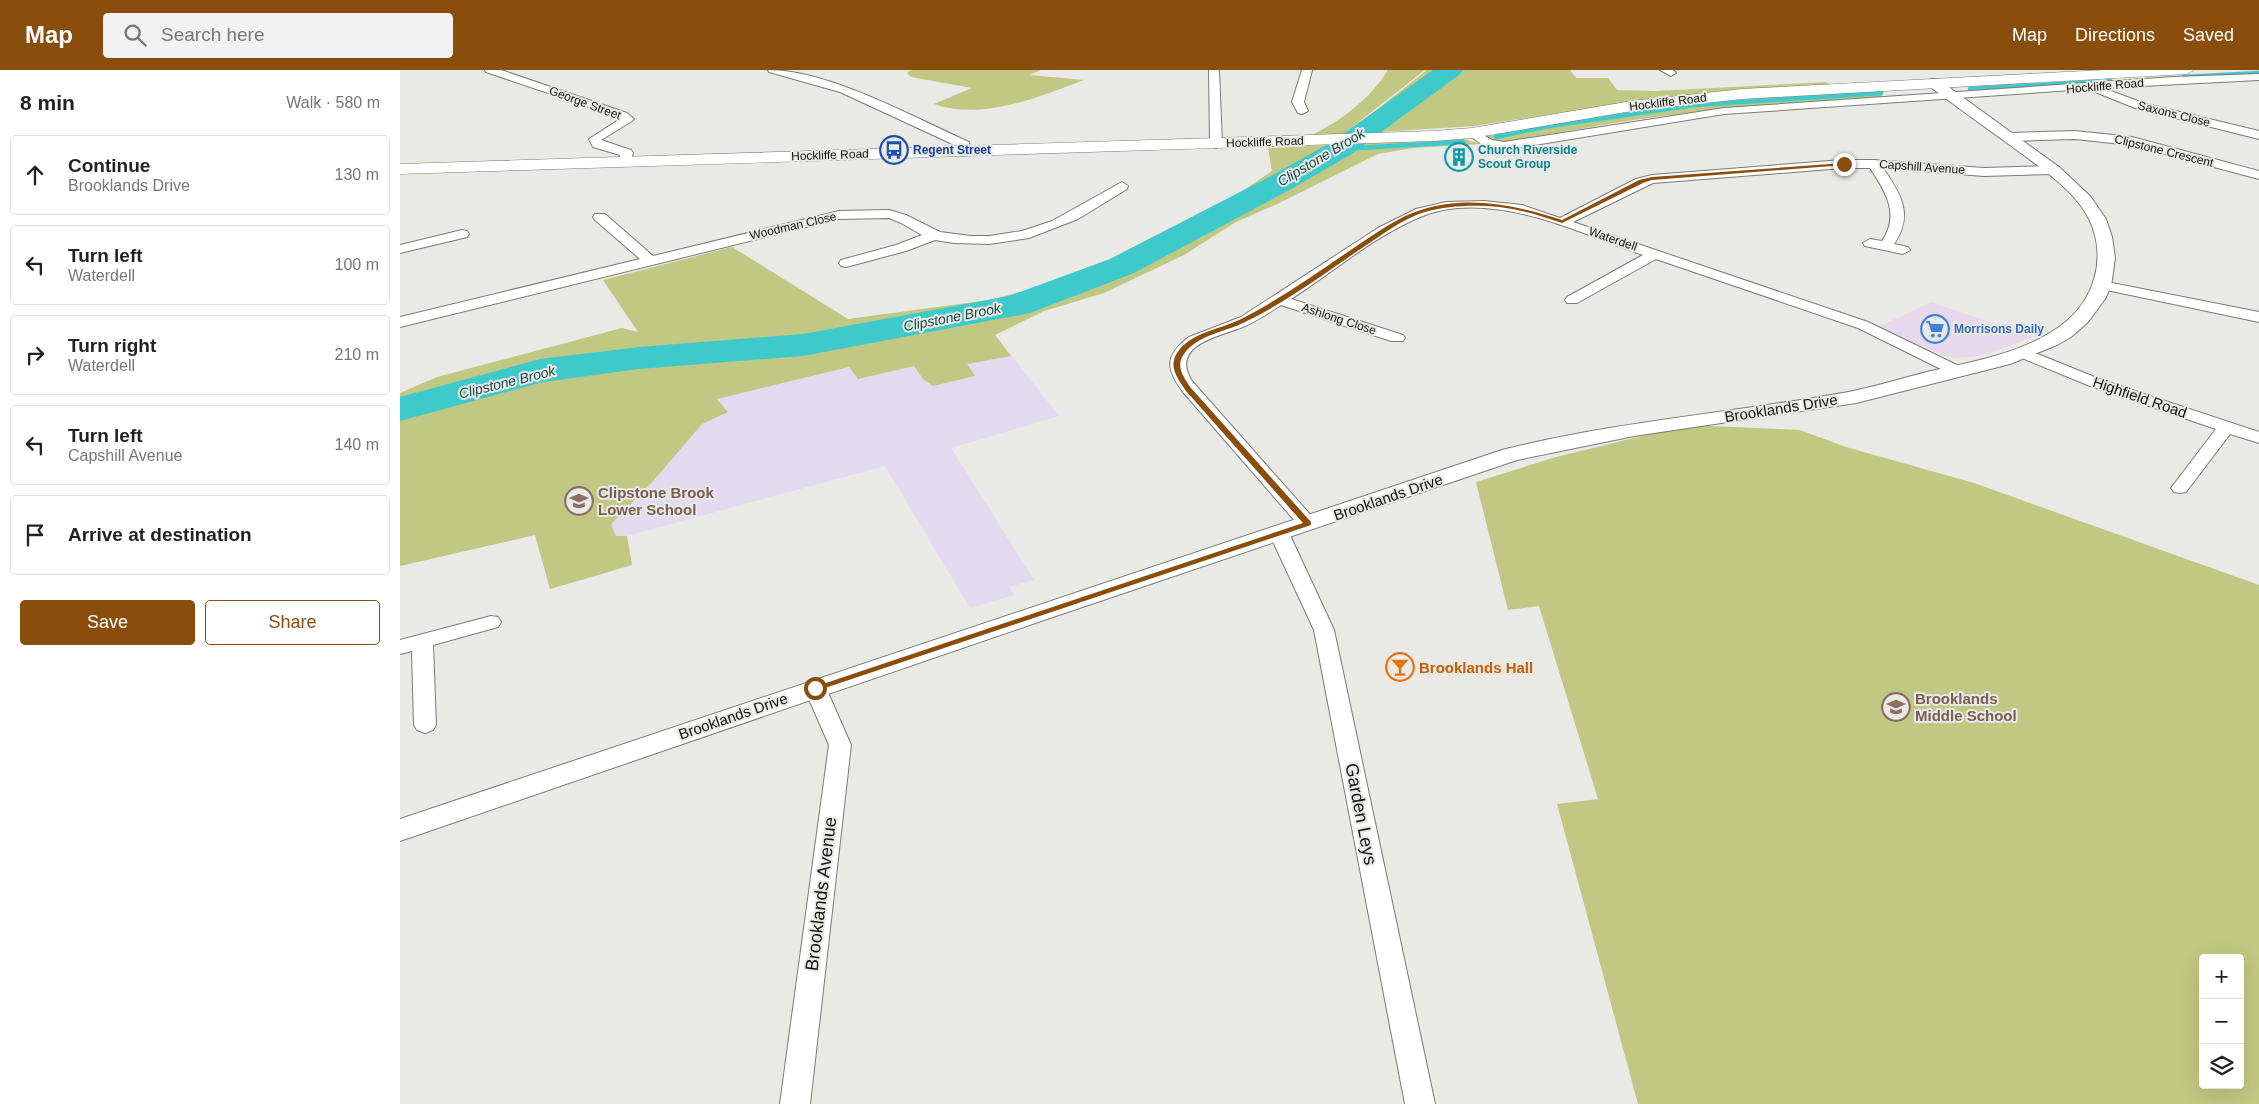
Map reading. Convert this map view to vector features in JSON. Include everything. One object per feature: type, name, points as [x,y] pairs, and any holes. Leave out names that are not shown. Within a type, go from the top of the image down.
[{"type":"main road","name":"Hockliffe Road","points":[[400,169],[625,164],[697,159],[1368,139],[1472,133],[1632,106],[1698,98],[1942,90],[2106,72],[2187,70]]},
{"type":"street","name":"George Street","points":[[490,70],[623,115],[628,119],[595,139],[597,144],[627,153],[625,164]]},
{"type":"street","points":[[773,70],[844,90],[965,145],[965,152]]},
{"type":"street","points":[[1214,70],[1216,144]]},
{"type":"street","points":[[1302,111],[1298,102],[1307,70]]},
{"type":"street","name":"Hockliffe Road","points":[[1942,90],[2092,87],[2259,76]]},
{"type":"street","name":"Saxons Close","points":[[2092,87],[2139,106],[2259,135]]},
{"type":"street","points":[[1472,133],[1488,143],[1504,146],[1663,119],[1724,111],[1942,90]]},
{"type":"street","name":"Brooklands Drive","points":[[400,830],[815,688],[1510,455],[1553,444],[1607,434],[1847,398],[2023,353],[2065,332],[2091,307],[2102,285],[2106,263],[2103,235],[2093,212],[2070,185],[2053,170],[1942,90]]},
{"type":"street","name":"Clipstone Crescent","points":[[2007,137],[2075,135],[2132,141],[2259,175]]},
{"type":"street","points":[[1874,164],[1893,196],[1897,212],[1898,221],[1886,246]]},
{"type":"street","name":"Capshill Avenue","points":[[1562,222],[1641,182],[1652,179],[1874,164],[1984,172],[2053,170]]},
{"type":"street","name":"Woodman Close","points":[[400,322],[839,215],[870,214],[897,216],[934,235],[960,241],[989,241],[1033,233],[1074,216],[1107,193],[1122,186]]},
{"type":"street","name":"Waterdell","points":[[1308,524],[1188,389],[1178,374],[1177,364],[1180,353],[1191,343],[1244,320],[1280,300],[1398,222],[1422,211],[1448,206],[1482,204],[1522,209],[1863,325],[1957,371]]},
{"type":"street","points":[[600,217],[649,260]]},
{"type":"street","points":[[400,249],[462,234]]},
{"type":"street","points":[[846,263],[901,248],[934,235]]},
{"type":"street","points":[[1870,243],[1904,250]]},
{"type":"street","points":[[1572,300],[1655,254]]},
{"type":"street","points":[[2102,285],[2259,317]]},
{"type":"street","name":"Ashlong Close","points":[[1280,300],[1397,338]]},
{"type":"street","name":"Highfield Road","points":[[2023,353],[2096,383],[2259,438]]},
{"type":"street","points":[[2180,488],[2227,427]]},
{"type":"street","name":"Garden Leys","points":[[1279,533],[1324,630],[1420,1104]]},
{"type":"street","points":[[400,648],[492,622]]},
{"type":"street","points":[[422,641],[425,724]]},
{"type":"street","name":"Brooklands Avenue","points":[[795,1104],[840,745],[815,688]]},
{"type":"shaded area","points":[[1931,302],[2033,337],[1993,352],[1973,357],[1953,358],[1924,349],[1878,327]]},
{"type":"shaded area","name":"Clipstone Brook Lower School","points":[[995,335],[1059,416],[951,448],[1034,580],[1009,587],[1014,595],[970,608],[885,466],[627,536],[632,565],[550,589],[535,535],[400,566],[400,429]]},
{"type":"green space","points":[[911,70],[1041,70],[1030,75],[1084,80],[1010,105],[971,110],[952,109],[934,104],[972,88],[911,77],[907,73]]},
{"type":"green space","name":"Clipstone Brook","points":[[1388,70],[1425,70],[1342,135],[1310,136],[1344,116],[1364,100]]},
{"type":"green space","name":"Clipstone Brook","points":[[1427,70],[1570,70],[1576,78],[1608,78],[1617,90],[1656,91],[1826,82],[1830,84],[1655,98],[1475,126],[1346,134]]},
{"type":"green space","points":[[1877,90],[1883,94],[1880,98],[1714,109],[1626,121],[1500,142],[1486,136],[1538,126],[1699,103]]},
{"type":"green space","points":[[1460,138],[1481,144],[1413,148],[1378,154],[1236,222],[1184,255],[1104,293],[1044,311],[995,335],[1011,356],[967,364],[975,376],[933,386],[923,379],[914,366],[858,379],[849,367],[717,399],[728,412],[702,424],[654,480],[611,524],[616,536],[627,536],[632,565],[550,589],[535,535],[400,566],[400,393],[437,377],[622,328],[638,332],[603,280],[732,247],[848,319],[989,300],[1075,278],[1141,248],[1231,199],[1272,171],[1268,148]]},
{"type":"green space","name":"Brooklands Middle School","points":[[1687,425],[1800,430],[1846,447],[1974,483],[2259,585],[2259,1104],[1638,1104],[1557,804],[1598,799],[1539,606],[1508,610],[1476,482],[1556,457]]},
{"type":"waterway","name":"Clipstone Brook","points":[[400,409],[540,371],[639,358],[803,345],[1017,305],[1122,266],[1282,182],[1340,149],[1450,70]]},
{"type":"waterway","points":[[2184,77],[2259,73]]},
{"type":"waterway","points":[[1970,89],[2110,81]]},
{"type":"waterway","points":[[1496,137],[1549,126],[1695,105],[1881,93]]},
{"type":"waterway","points":[[1340,149],[1463,142]]},
{"type":"place","name":"Regent Street","points":[[894,150]]},
{"type":"place","name":"Church Riverside Scout Group","points":[[1459,157]]},
{"type":"place","name":"Morrisons Daily","points":[[1935,329]]},
{"type":"place","name":"Clipstone Brook Lower School","points":[[579,501]]},
{"type":"place","name":"Brooklands Hall","points":[[1400,667]]},
{"type":"place","name":"Brooklands Middle School","points":[[1896,707]]},
{"type":"route","points":[[815,688],[1038,612],[1308,524],[1188,389],[1178,374],[1177,364],[1180,353],[1196,339],[1244,320],[1280,300],[1398,222],[1422,211],[1448,206],[1482,204],[1522,209],[1562,222],[1641,182],[1652,179],[1844,164]]}]
